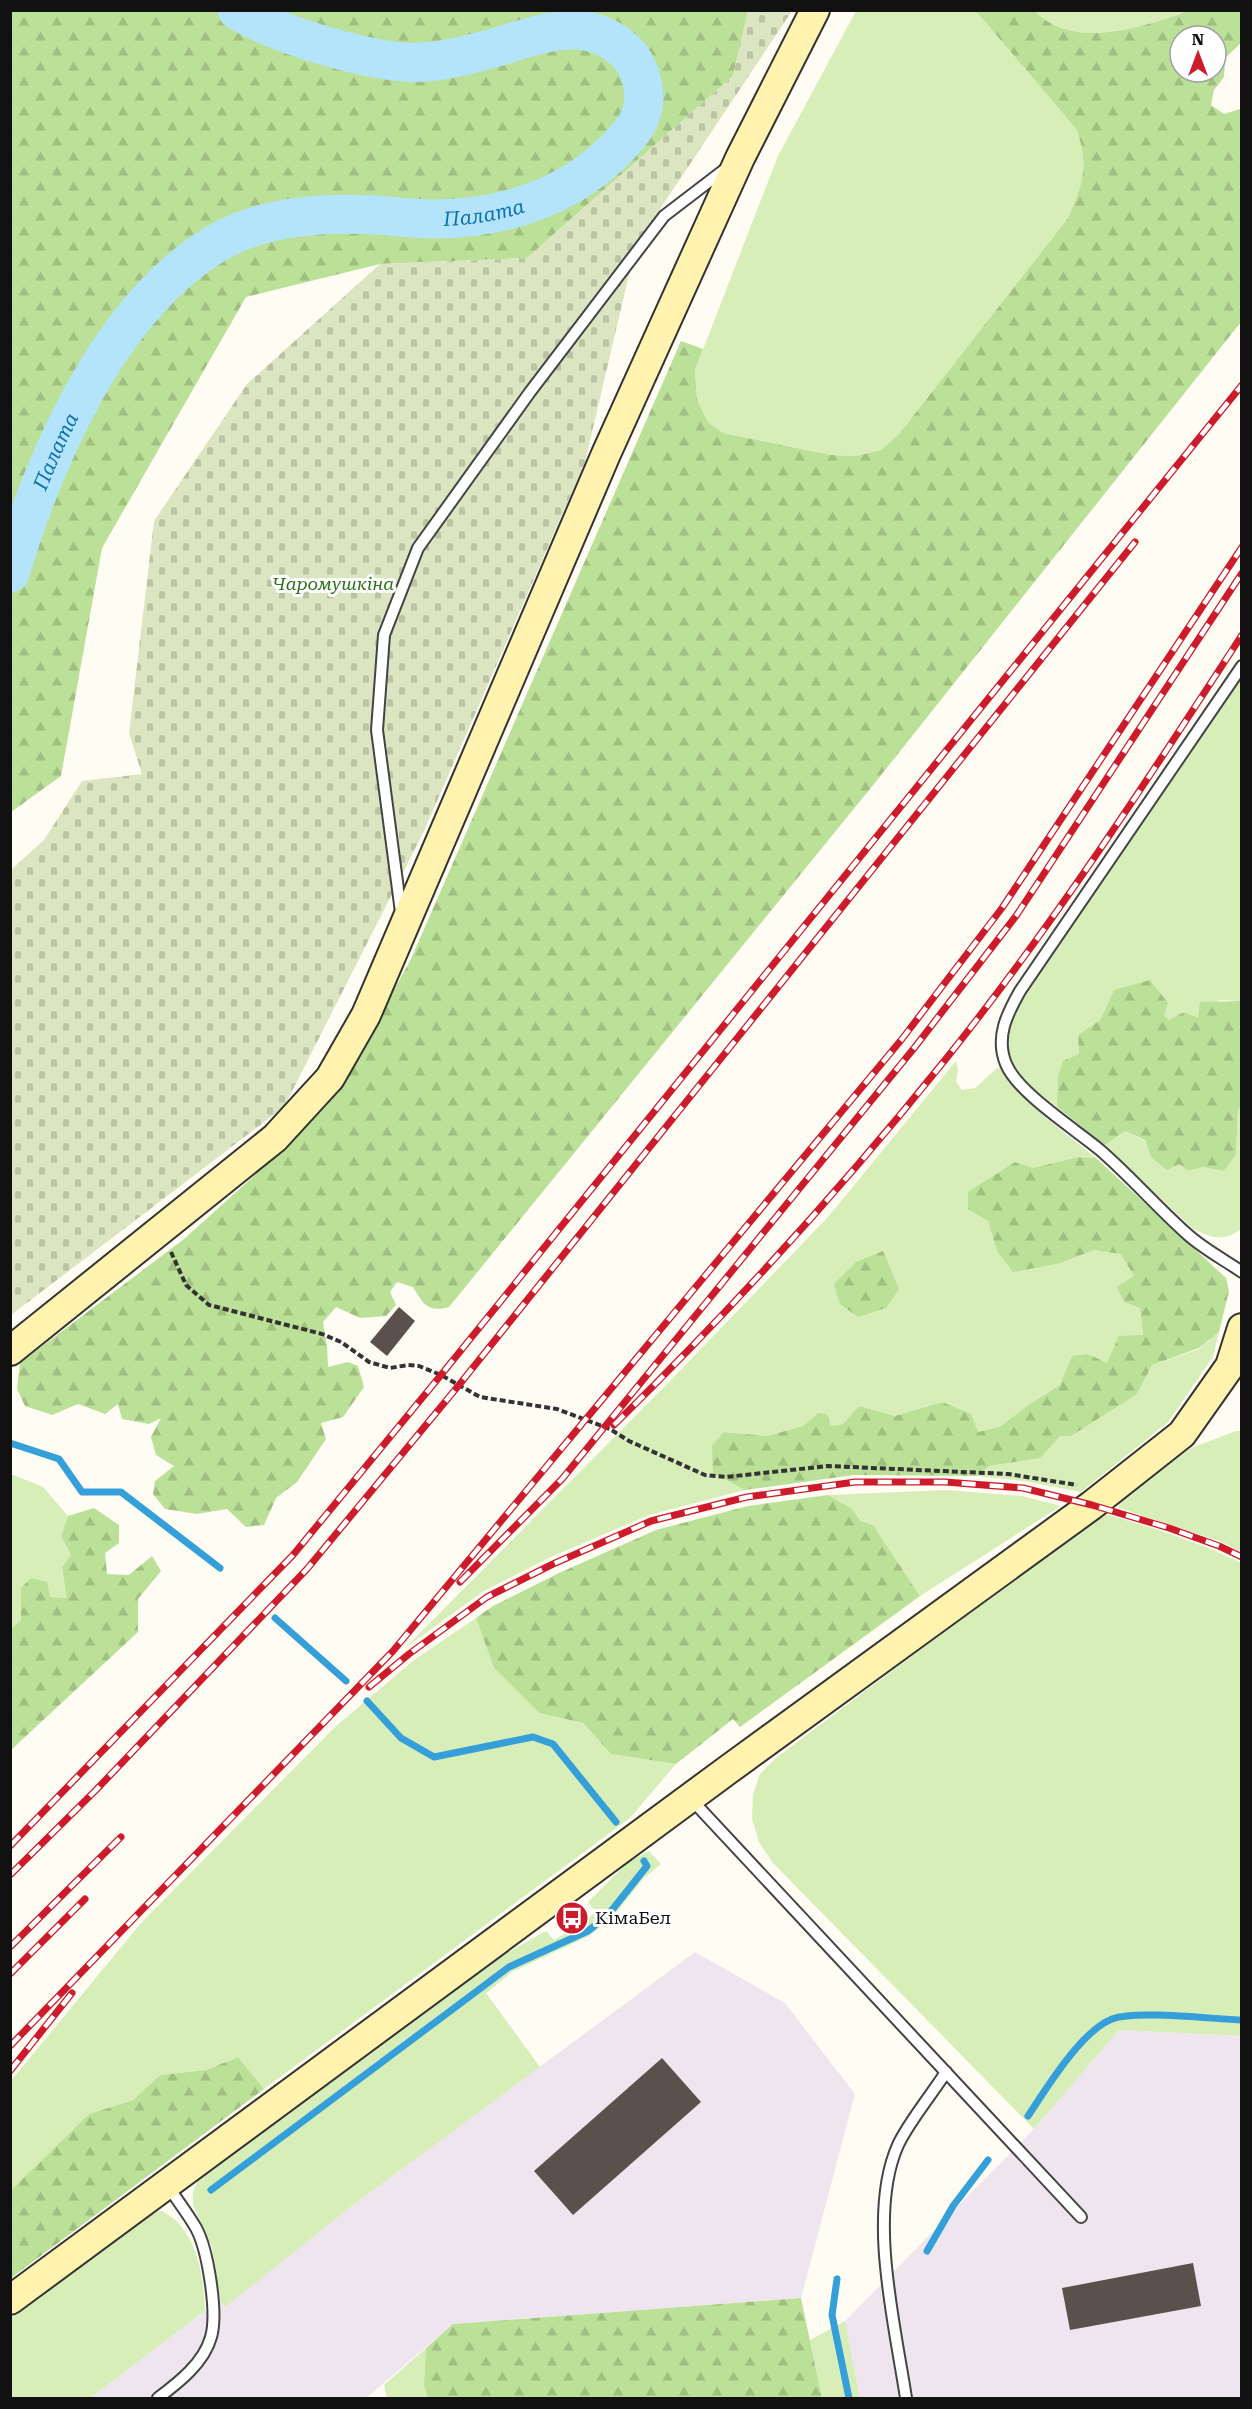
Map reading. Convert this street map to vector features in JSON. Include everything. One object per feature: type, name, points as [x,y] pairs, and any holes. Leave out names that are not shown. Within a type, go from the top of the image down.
[{"type":"street","points":[[10,1351],[275,1138],[330,1078],[366,1015],[404,930],[606,454],[740,158],[815,10]]},
{"type":"street","points":[[10,2300],[689,1798],[1111,1491],[1182,1434],[1236,1369],[1242,1328]]},
{"type":"lane","points":[[404,930],[377,730],[384,635],[418,548],[530,392],[664,216],[740,158]]},
{"type":"lane","points":[[1242,666],[1020,991],[1002,1029],[1002,1047],[1005,1063],[1013,1076],[1032,1095],[1102,1152],[1187,1234],[1242,1272]]},
{"type":"lane","points":[[689,1798],[1081,2217]]},
{"type":"lane","points":[[906,2398],[885,2260],[883,2219],[887,2184],[898,2145],[946,2072]]},
{"type":"lane","points":[[158,2398],[195,2366],[211,2337],[213,2308],[208,2269],[197,2230],[166,2183]]},
{"type":"path","points":[[160,1230],[186,1285],[209,1305],[322,1334],[341,1342],[369,1362],[390,1368],[419,1366],[441,1375],[480,1397],[557,1408],[610,1429],[629,1441],[705,1475],[726,1477],[828,1466],[1008,1474],[1111,1491]]},
{"type":"shaded area","points":[[695,1952],[785,2003],[855,2094],[801,2298],[453,2324],[366,2398],[90,2398],[220,2300],[225,2306],[353,2205]]},
{"type":"shaded area","points":[[1119,2030],[1241,2036],[1241,2398],[860,2398],[845,2321],[1034,2129]]},
{"type":"green space","points":[[11,11],[748,11],[733,76],[527,258],[380,264],[246,297],[102,548],[61,776],[11,812]]},
{"type":"green space","name":"Чаромушкіна","points":[[748,11],[792,11],[636,245],[585,462],[424,831],[284,1107],[11,1315],[11,870],[44,840],[82,781],[142,774],[129,733],[154,521],[247,384],[380,264],[527,258],[733,76]]},
{"type":"green space","points":[[856,11],[976,11],[1077,130],[1083,155],[1083,175],[1068,218],[899,434],[881,450],[856,456],[831,455],[723,433],[708,422],[697,400],[695,370],[778,156]]},
{"type":"green space","points":[[976,11],[1035,11],[1050,23],[1067,30],[1085,33],[1124,30],[1163,20],[1185,11],[1241,11],[1241,43],[1228,55],[1228,24],[1168,24],[1168,84],[1219,84],[1214,90],[1211,105],[1224,114],[1241,107],[1241,322],[874,784],[449,1307],[431,1308],[423,1302],[413,1287],[397,1282],[390,1292],[396,1305],[386,1316],[360,1318],[336,1307],[323,1322],[328,1367],[348,1362],[358,1366],[364,1387],[343,1417],[321,1423],[326,1439],[297,1482],[276,1498],[264,1525],[246,1527],[227,1509],[197,1514],[165,1509],[153,1494],[155,1481],[174,1466],[156,1455],[151,1437],[161,1418],[149,1424],[122,1419],[118,1404],[105,1414],[78,1404],[52,1415],[25,1406],[17,1389],[20,1363],[184,1239],[283,1150],[343,1083],[411,959],[681,341],[703,349],[695,370],[697,400],[708,422],[723,433],[831,455],[856,456],[881,450],[899,434],[1068,218],[1083,175],[1081,143],[1077,130]]},
{"type":"green space","points":[[1035,11],[1185,11],[1163,20],[1124,30],[1085,33],[1067,30],[1050,23]]},
{"type":"green space","points":[[1241,679],[1241,1001],[1220,1000],[1198,1019],[1169,1020],[1164,1015],[1114,990],[1100,1020],[1078,1035],[1079,1054],[1058,1076],[1057,1107],[1034,1089],[1017,1070],[1008,1046],[1011,1017]]},
{"type":"green space","points":[[1150,980],[1168,1003],[1164,1015],[1169,1020],[1184,1012],[1198,1018],[1200,1002],[1241,1001],[1241,1106],[1238,1110],[1236,1155],[1224,1171],[1202,1167],[1188,1171],[1179,1164],[1167,1170],[1151,1157],[1145,1140],[1125,1131],[1105,1145],[1057,1107],[1058,1076],[1063,1061],[1079,1054],[1078,1035],[1100,1020],[1114,990]]},
{"type":"green space","points":[[956,1061],[958,1070],[956,1082],[962,1090],[975,1088],[997,1068],[1002,1068],[1008,1079],[1030,1104],[1096,1158],[1078,1157],[1033,1168],[988,1221],[997,1251],[1061,1263],[1094,1250],[1121,1253],[1135,1276],[1116,1287],[1124,1302],[1140,1308],[1143,1335],[1107,1363],[1088,1354],[1060,1385],[1028,1405],[1001,1426],[977,1432],[942,1402],[895,1416],[859,1406],[843,1424],[831,1426],[818,1413],[803,1426],[767,1436],[724,1432],[713,1473],[745,1490],[649,1515],[551,1557],[484,1591],[405,1648],[673,1378],[828,1217]]},
{"type":"green space","points":[[1241,1106],[1241,1229],[1229,1236],[1212,1236],[1193,1229],[1105,1145],[1125,1131],[1145,1141],[1151,1157],[1179,1164],[1188,1171],[1202,1167],[1224,1171],[1236,1155],[1238,1109]]},
{"type":"green space","points":[[1078,1157],[1096,1158],[1226,1278],[1229,1291],[1219,1332],[1199,1348],[1152,1365],[1137,1394],[1071,1436],[1060,1436],[1041,1458],[989,1466],[977,1476],[854,1475],[745,1490],[713,1473],[712,1446],[724,1432],[767,1436],[803,1426],[818,1413],[827,1414],[831,1426],[843,1424],[859,1406],[895,1416],[942,1402],[971,1414],[978,1432],[1001,1426],[1028,1405],[1060,1385],[1072,1356],[1088,1354],[1107,1363],[1119,1336],[1143,1335],[1140,1308],[1124,1302],[1116,1287],[1134,1276],[1121,1254],[1094,1250],[1061,1263],[1013,1272],[997,1251],[988,1221],[968,1209],[968,1192],[1015,1162],[1033,1168]]},
{"type":"green space","points":[[883,1251],[899,1289],[886,1308],[858,1317],[840,1304],[834,1284],[856,1262]]},
{"type":"green space","points":[[1219,1332],[1213,1357],[1168,1422],[1081,1492],[1024,1481],[977,1476],[989,1466],[1041,1458],[1060,1436],[1137,1394],[1152,1365],[1199,1349]]},
{"type":"green space","points":[[1241,1431],[1241,1552],[1222,1542],[1119,1508],[1118,1501],[1191,1448]]},
{"type":"green space","points":[[11,1474],[43,1487],[68,1516],[61,1536],[71,1555],[62,1567],[68,1598],[50,1597],[21,1588],[21,1620],[11,1629]]},
{"type":"green space","points":[[946,1490],[1022,1496],[1061,1506],[920,1596],[873,1525],[861,1521],[851,1508],[828,1495]]},
{"type":"green space","points":[[828,1495],[851,1508],[861,1521],[873,1525],[920,1596],[740,1727],[733,1719],[676,1764],[611,1754],[583,1723],[539,1713],[494,1668],[476,1618],[493,1606],[559,1573],[656,1530],[748,1506]]},
{"type":"green space","points":[[94,1508],[119,1525],[119,1543],[105,1553],[107,1574],[129,1575],[152,1556],[161,1571],[138,1599],[138,1632],[11,1750],[11,1629],[21,1620],[21,1588],[31,1578],[47,1582],[50,1597],[67,1598],[62,1567],[71,1555],[61,1536],[68,1516]]},
{"type":"green space","points":[[1102,1513],[1190,1541],[1241,1563],[1241,2036],[1119,2030],[1034,2129],[772,1862],[759,1842],[752,1819],[753,1794],[760,1774],[776,1758]]},
{"type":"green space","points":[[476,1618],[494,1668],[539,1713],[583,1723],[611,1754],[676,1764],[630,1818],[264,2089],[238,2057],[206,2070],[160,2075],[133,2100],[89,2114],[11,2190],[10,2082],[141,1923],[335,1727],[414,1660]]},
{"type":"green space","points":[[649,1851],[661,1864],[643,1879],[612,1918],[589,1936],[512,1972],[486,1993],[540,2067],[353,2205],[225,2307],[220,2300],[212,2247],[193,2205],[193,2192],[199,2178],[494,1960],[546,1931],[554,1940],[578,1926],[596,1912],[588,1902],[628,1862]]},
{"type":"green space","points":[[238,2057],[264,2089],[11,2278],[11,2190],[89,2114],[133,2100],[160,2075],[206,2070]]},
{"type":"green space","points":[[161,2211],[173,2218],[190,2240],[200,2268],[205,2311],[90,2398],[11,2398],[11,2317],[149,2212]]},
{"type":"green space","points":[[801,2298],[822,2398],[428,2398],[424,2385],[426,2348],[453,2324]]},
{"type":"green space","points":[[845,2321],[860,2398],[822,2398],[810,2340]]},
{"type":"green space","points":[[426,2348],[424,2385],[428,2398],[387,2398],[384,2385]]},
{"type":"building","points":[[399,1307],[415,1321],[387,1356],[370,1342]]},
{"type":"building","points":[[662,2058],[701,2102],[573,2215],[534,2171]]},
{"type":"building","points":[[1193,2263],[1201,2306],[1070,2330],[1062,2288]]},
{"type":"waterway","name":"Палата","points":[[10,573],[42,482],[62,435],[86,389],[113,345],[144,305],[179,271],[217,243],[273,221],[334,214],[426,219],[458,218],[483,215],[530,203],[574,183],[594,169],[634,128],[643,106],[643,87],[634,62],[615,43],[592,32],[577,30],[545,33],[453,58],[404,62],[355,54],[301,38],[237,10]]},
{"type":"waterway","points":[[10,1443],[59,1459],[82,1492],[121,1492],[220,1568]]},
{"type":"waterway","points":[[275,1618],[346,1681]]},
{"type":"waterway","points":[[367,1701],[401,1738],[434,1757],[533,1737],[553,1744],[616,1822]]},
{"type":"waterway","points":[[211,2190],[509,1967],[588,1931],[608,1915],[647,1866],[644,1861]]},
{"type":"waterway","points":[[1028,2116],[1065,2062],[1088,2035],[1112,2019],[1123,2016],[1156,2015],[1242,2020]]},
{"type":"waterway","points":[[927,2251],[953,2206],[988,2160]]},
{"type":"waterway","points":[[837,2279],[832,2315],[849,2398]]},
{"type":"railway","points":[[10,1846],[293,1555],[1242,385]]},
{"type":"railway","points":[[10,1875],[95,1791],[307,1569],[459,1385],[1135,542]]},
{"type":"railway","points":[[10,2046],[393,1651],[902,1039],[1002,908],[1242,547]]},
{"type":"railway","points":[[460,1582],[562,1479],[915,1047],[1016,916],[1242,573]]},
{"type":"railway","points":[[614,1425],[785,1247],[945,1060],[1061,905],[1135,798],[1242,635]]},
{"type":"railway","points":[[369,1687],[409,1654],[487,1597],[553,1564],[651,1521],[747,1497],[855,1482],[945,1482],[1023,1488],[1092,1505],[1169,1528],[1242,1557]]},
{"type":"railway","points":[[10,1947],[121,1837]]},
{"type":"railway","points":[[10,1974],[85,1899]]},
{"type":"railway","points":[[10,2071],[72,1993]]},
{"type":"place","name":"КімаБел","points":[[572,1918]]}]
